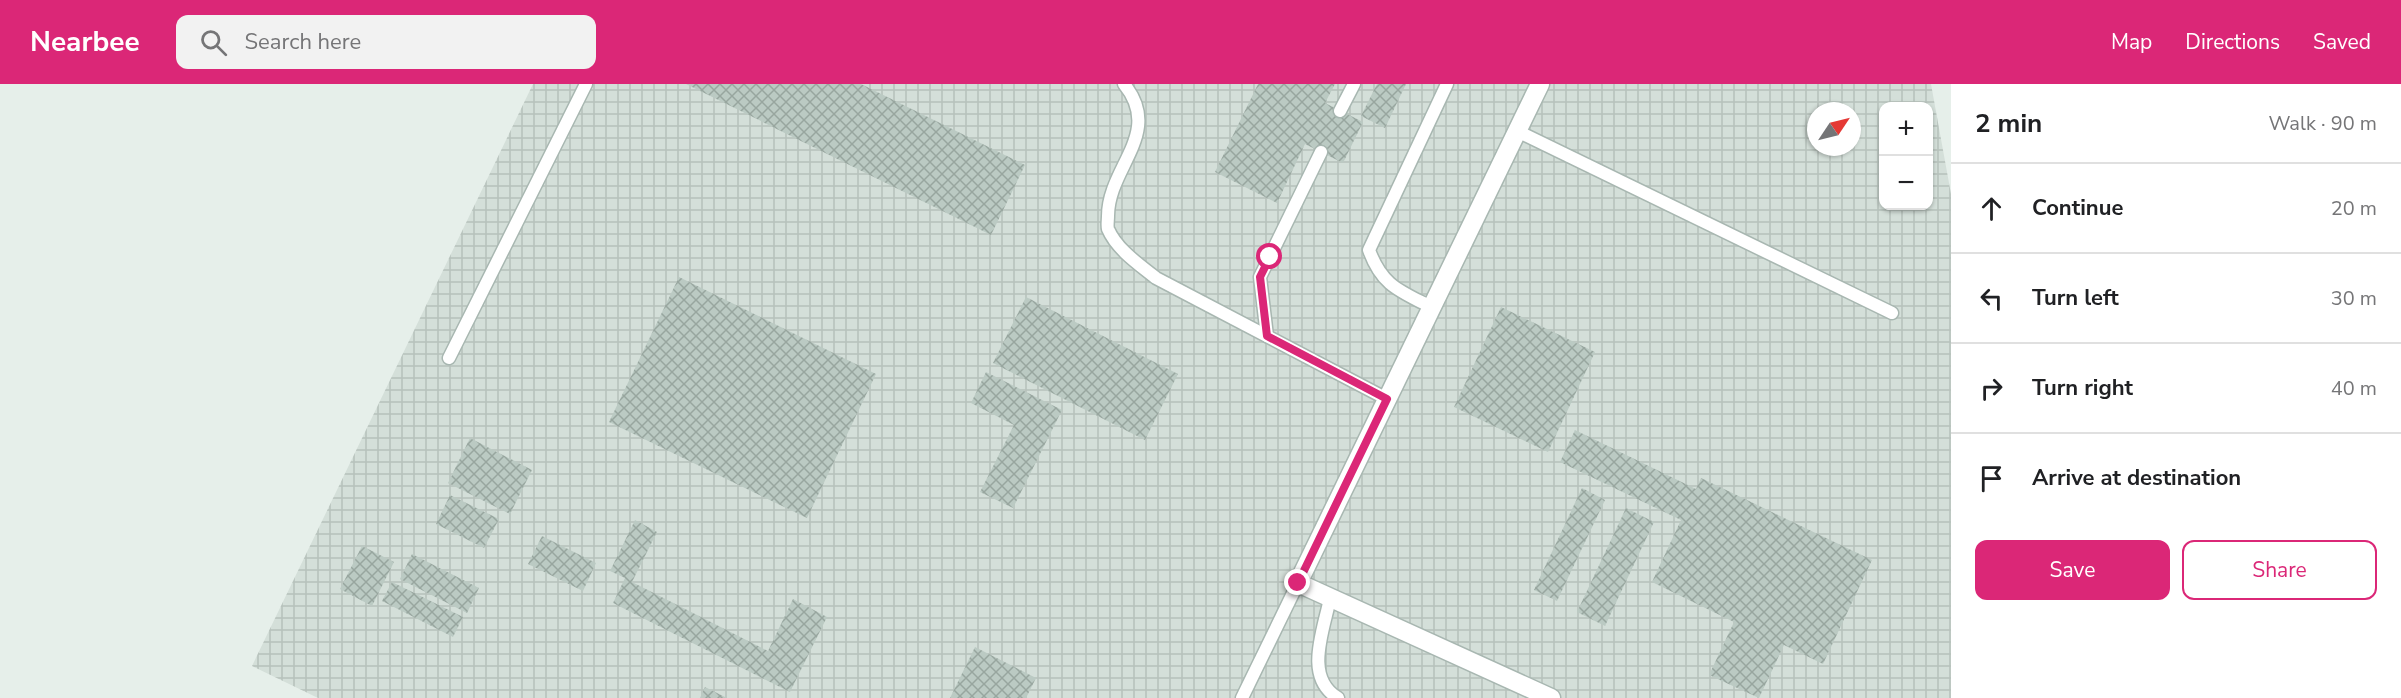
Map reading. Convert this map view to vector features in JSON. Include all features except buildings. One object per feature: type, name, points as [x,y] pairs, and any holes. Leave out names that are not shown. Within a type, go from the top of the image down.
[{"type":"street","points":[[1540,84],[1298,583],[1551,698]]},
{"type":"lane","points":[[449,358],[586,84]]},
{"type":"lane","points":[[1124,84],[1131,93],[1140,115],[1136,141],[1108,202],[1107,228],[1129,256],[1156,278],[1387,399]]},
{"type":"lane","points":[[1340,111],[1354,84]]},
{"type":"lane","points":[[1431,308],[1391,286],[1376,271],[1369,250],[1447,84]]},
{"type":"lane","points":[[1517,131],[1892,313]]},
{"type":"lane","points":[[1267,336],[1260,277],[1320,152]]},
{"type":"lane","points":[[1242,698],[1298,583]]},
{"type":"lane","points":[[1330,598],[1317,665],[1322,683],[1338,698]]},
{"type":"shaded area","points":[[533,84],[1931,84],[1951,194],[1951,698],[318,698],[252,666]]},
{"type":"route","points":[[1270,257],[1260,277],[1267,336],[1387,399],[1298,583]]}]
